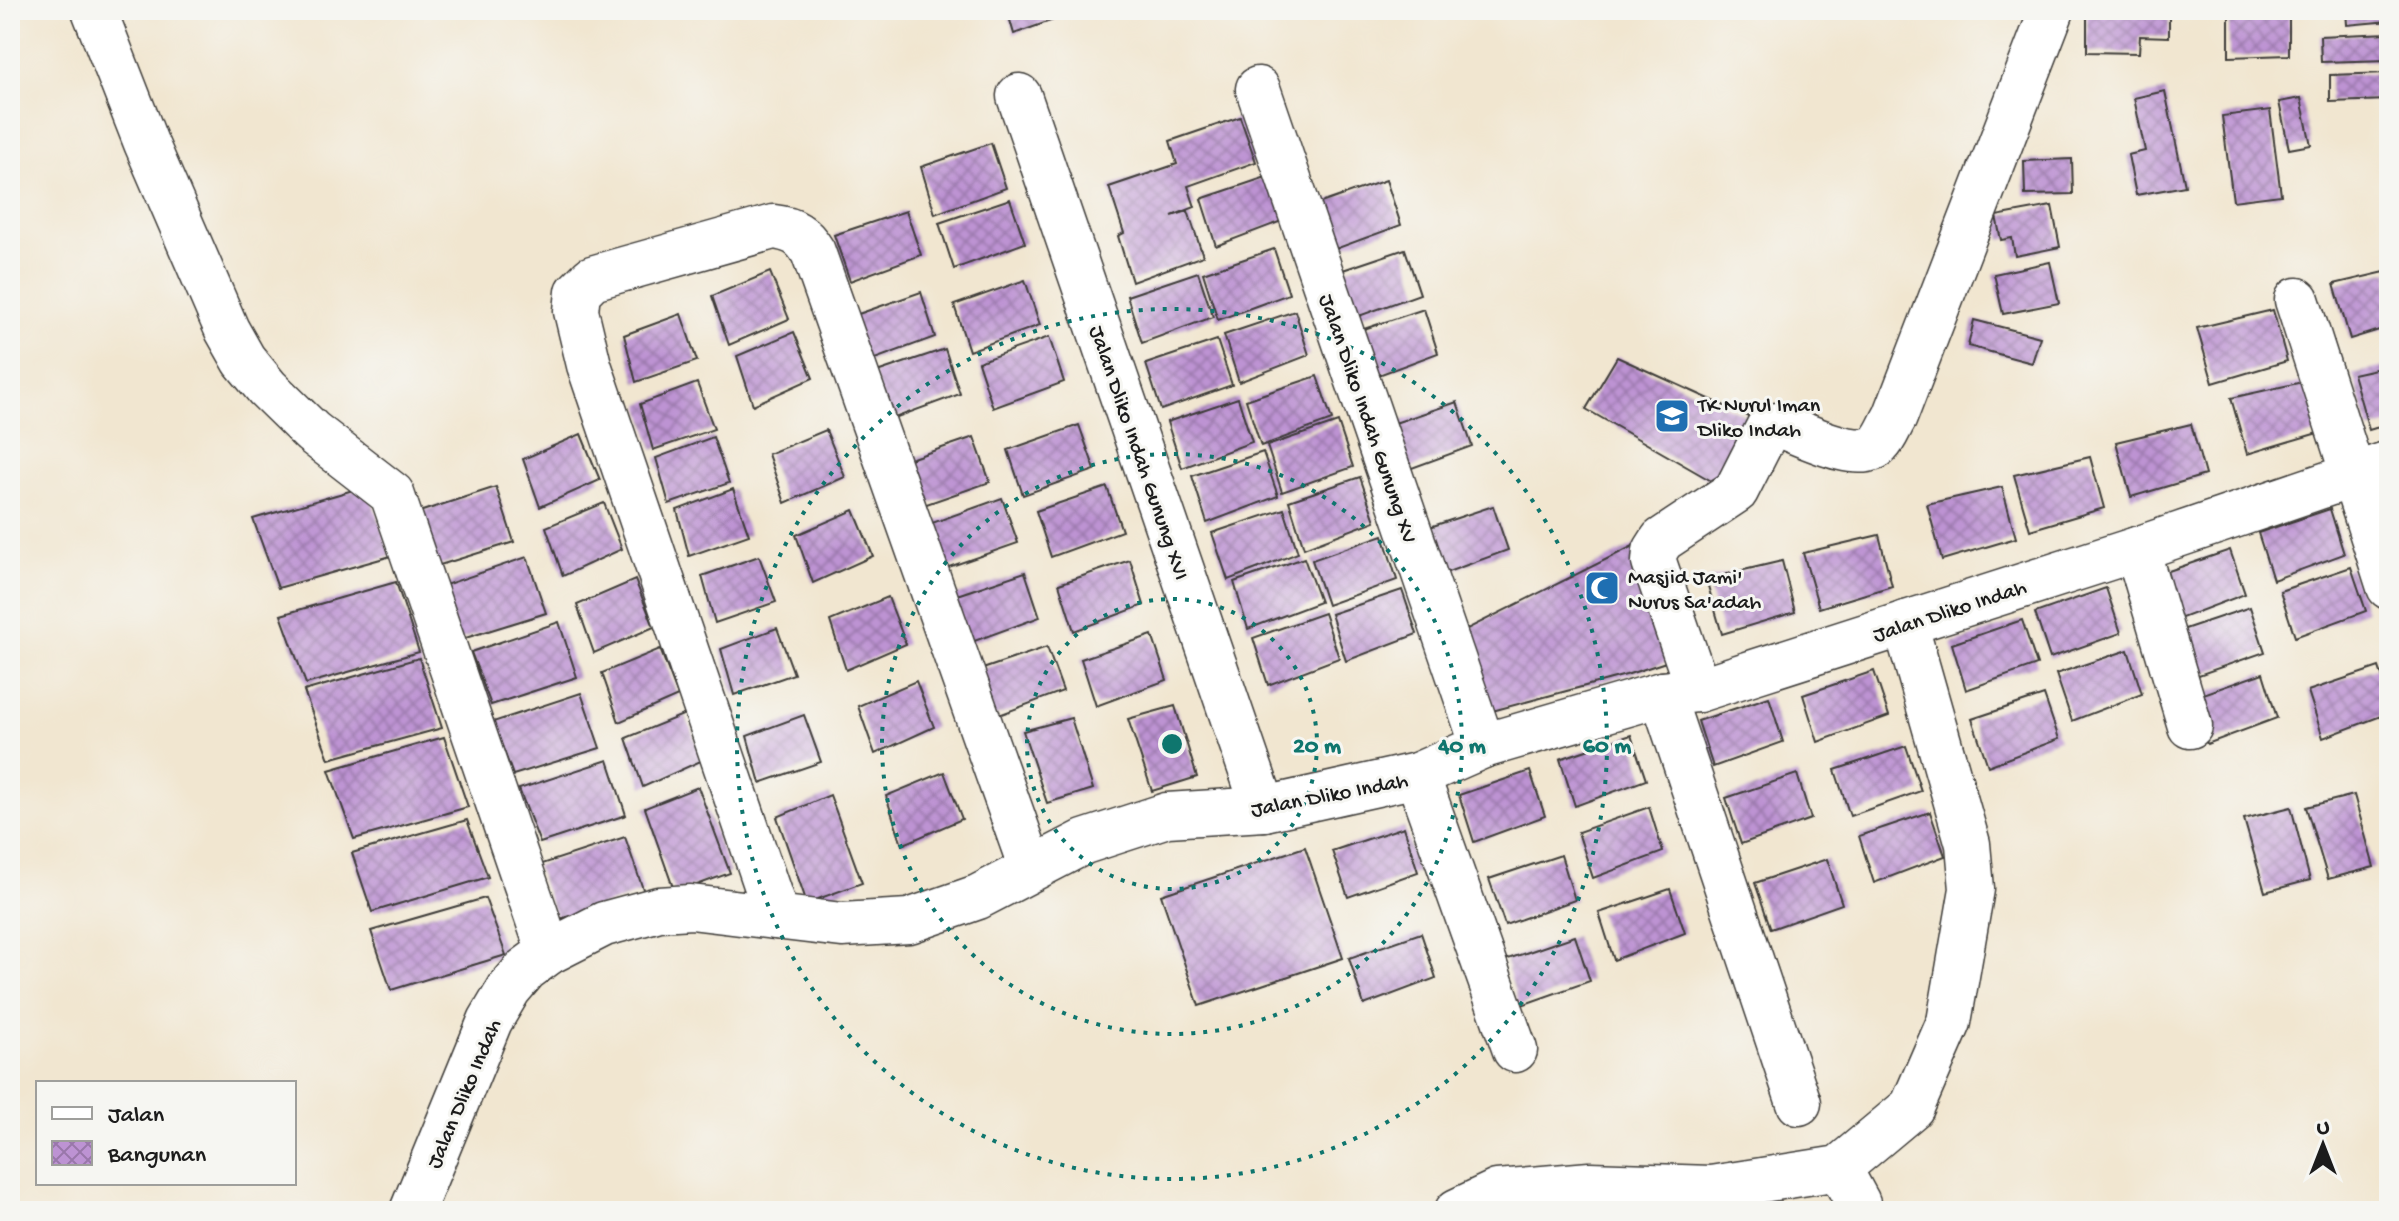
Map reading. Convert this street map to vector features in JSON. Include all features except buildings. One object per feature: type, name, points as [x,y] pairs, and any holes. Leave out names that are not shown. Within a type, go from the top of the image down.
[{"type":"street","points":[[94,10],[146,143],[227,330],[244,360],[267,388],[312,432],[392,494],[549,952]]},
{"type":"street","points":[[1799,1103],[1680,692],[1654,562],[1655,551],[1662,540],[1736,491],[1769,426],[1779,425],[1845,450],[1863,451],[1878,446],[1895,417],[2052,10]]},
{"type":"street","name":"Jalan Dliko Indah Gunung XV","points":[[1258,89],[1483,746]]},
{"type":"street","name":"Jalan Dliko Indah Gunung XVI","points":[[1019,96],[1264,809]]},
{"type":"street","points":[[777,917],[589,365],[576,311],[578,292],[592,278],[773,227],[789,228],[805,239],[813,252],[1031,868]]},
{"type":"street","points":[[2297,300],[2371,469],[2389,587]]},
{"type":"street","name":"Jalan Dliko Indah","points":[[412,1211],[490,1021],[509,989],[526,969],[549,952],[604,924],[659,909],[691,907],[842,925],[909,921],[978,897],[1084,842],[1167,815],[1264,809],[1417,775],[1483,746],[1680,692],[1905,623],[2137,549],[2371,469]]},
{"type":"street","points":[[2137,549],[2190,726]]},
{"type":"street","points":[[1457,1211],[1497,1192],[1590,1184],[1852,1194],[1912,1107],[1949,1022],[1971,903],[1968,844],[1905,623]]},
{"type":"street","points":[[1417,775],[1515,1050]]},
{"type":"waterway","points":[[1684,1211],[1722,1211]]},
{"type":"place","name":"TK Nurul Iman Dliko Indah","points":[[1672,416]]},
{"type":"place","name":"Masjid Jami' Nurus Sa'adah","points":[[1602,588]]}]
